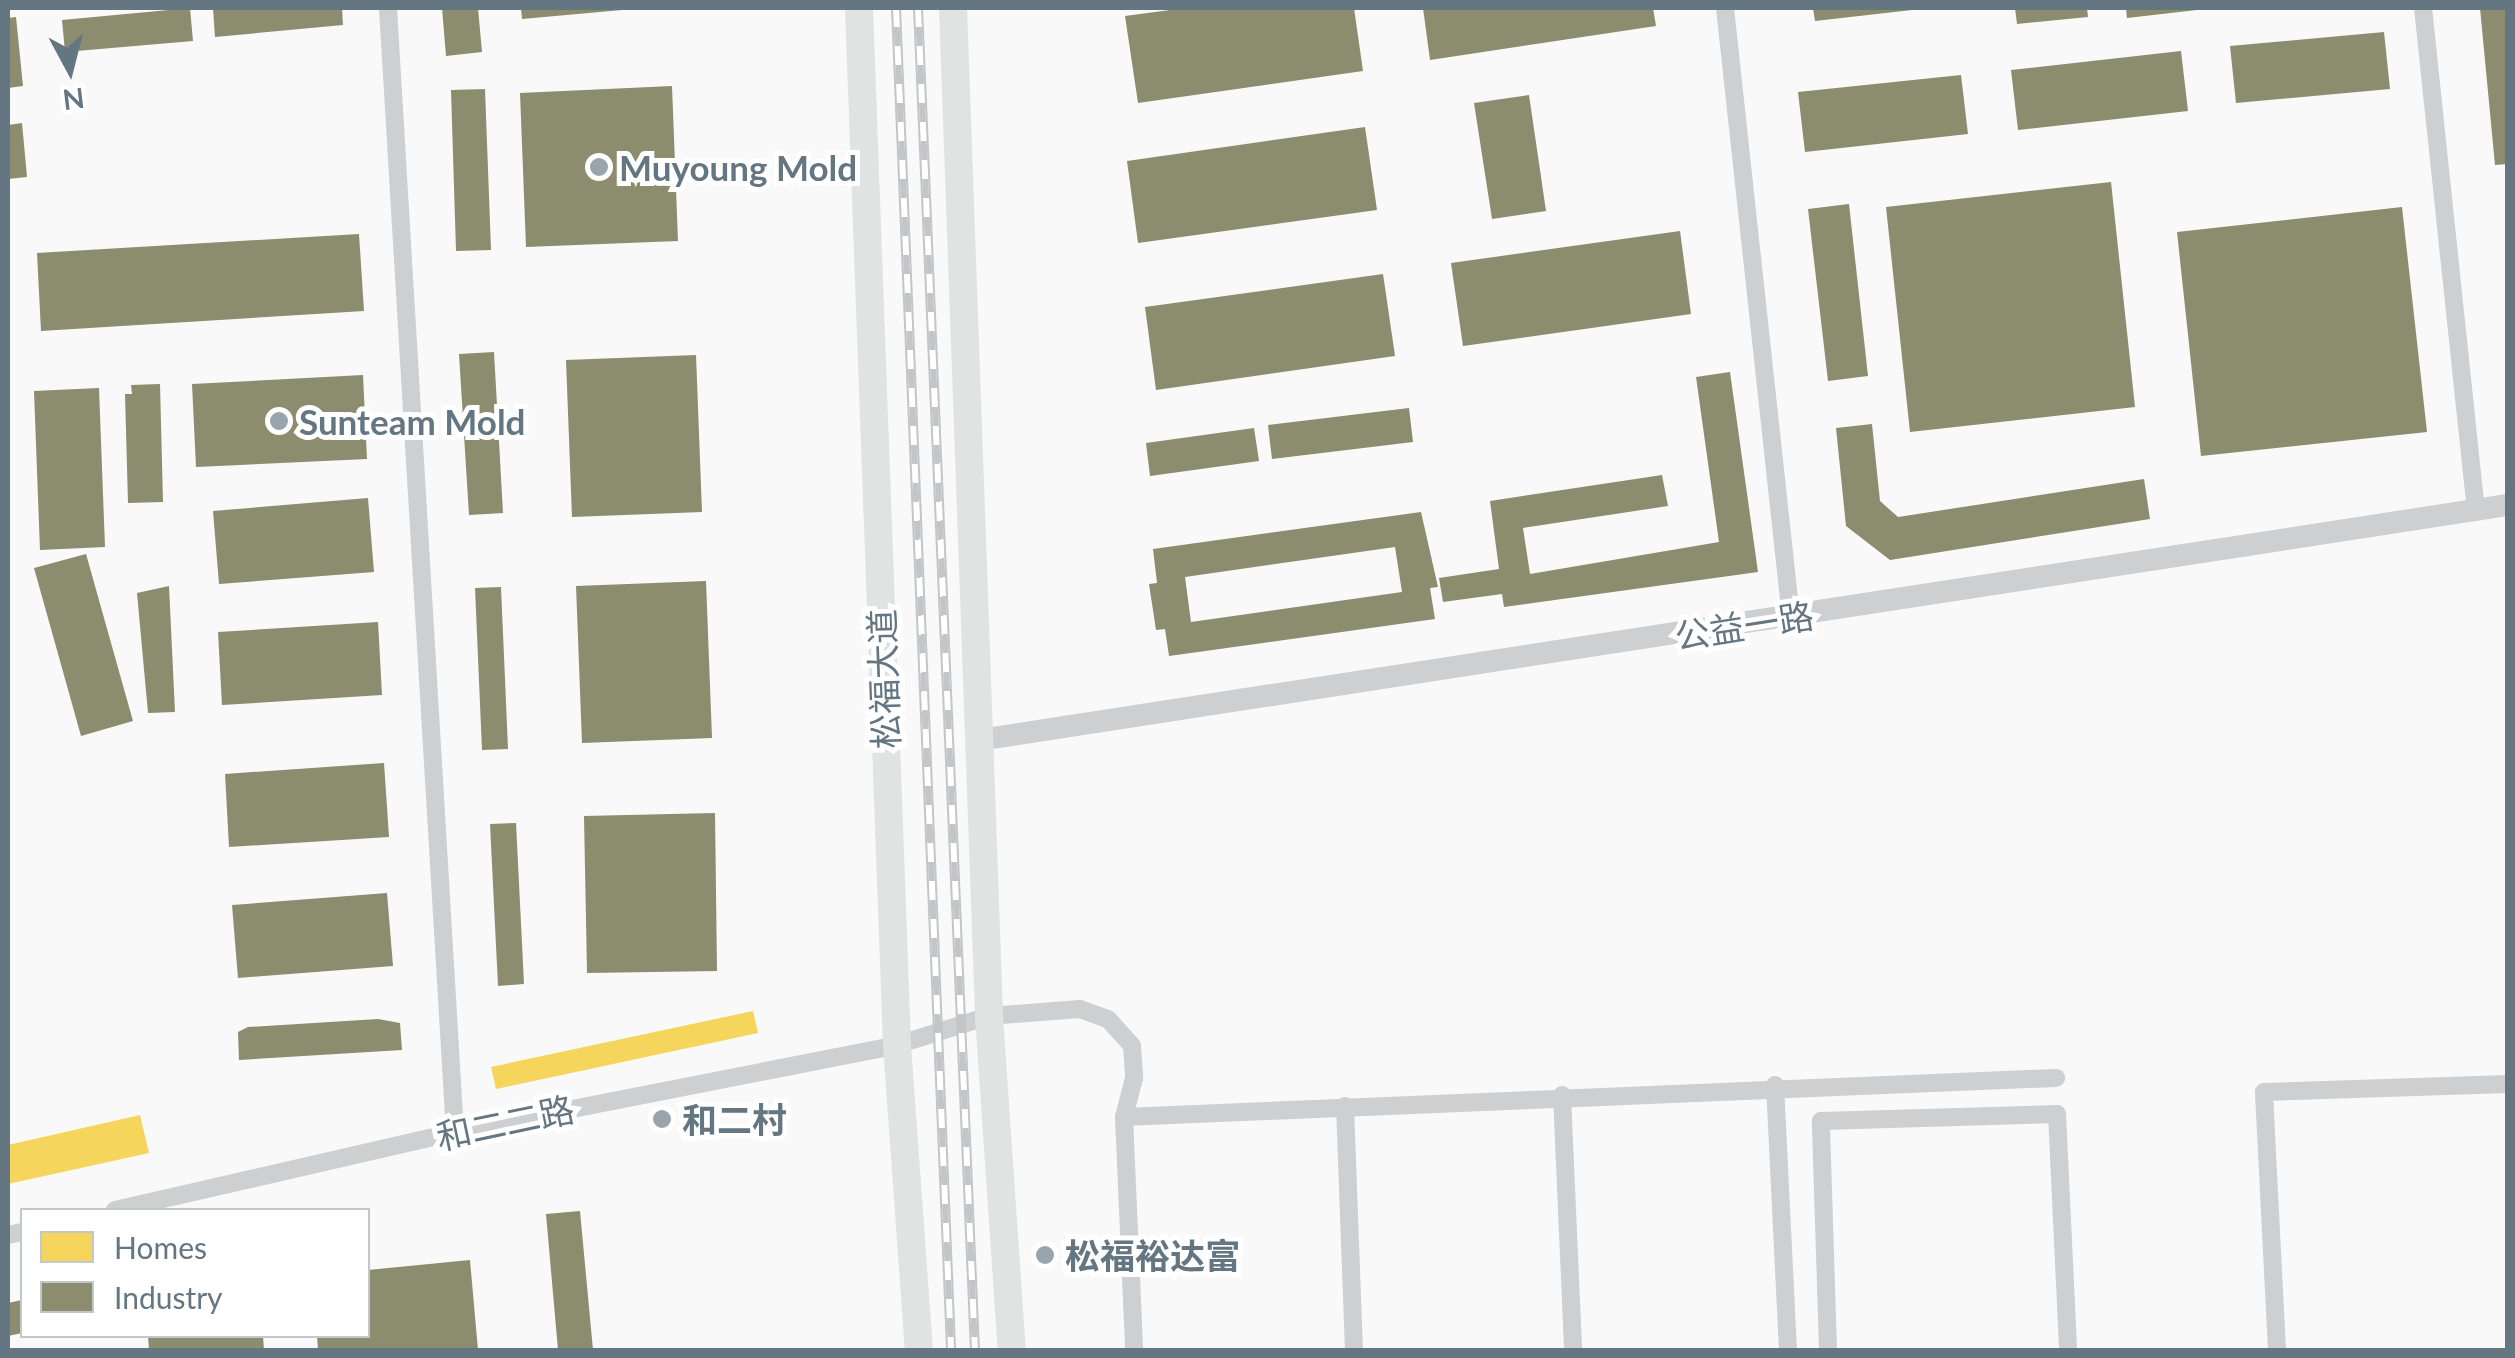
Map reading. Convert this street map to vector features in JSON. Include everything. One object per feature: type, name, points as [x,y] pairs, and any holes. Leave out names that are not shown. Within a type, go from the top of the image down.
[{"type":"main road","name":"松福大道","points":[[859,8],[896,1045],[919,1350]]},
{"type":"main road","points":[[953,8],[989,1016],[1012,1350]]},
{"type":"street","points":[[388,8],[455,1132]]},
{"type":"street","points":[[1725,8],[1791,618]]},
{"type":"street","points":[[2423,8],[2476,511]]},
{"type":"street","name":"公益一路","points":[[979,740],[2508,506]]},
{"type":"street","name":"和二二路","points":[[124,1208],[455,1132],[896,1045],[989,1016],[1080,1009],[1108,1020],[1132,1046],[1134,1078],[1124,1117],[1134,1350]]},
{"type":"street","points":[[1124,1117],[1775,1085],[2056,1078]]},
{"type":"street","points":[[2277,1350],[2264,1092],[2508,1084]]},
{"type":"street","points":[[1775,1085],[1788,1350]]},
{"type":"street","points":[[1562,1096],[1572,1350]]},
{"type":"street","points":[[1345,1106],[1354,1350]]},
{"type":"street","points":[[1828,1350],[1820,1121],[2058,1114],[2068,1350]]},
{"type":"building: Homes","points":[[753,1011],[758,1033],[496,1089],[491,1067]]},
{"type":"building: Homes","points":[[140,1115],[149,1153],[8,1184],[8,1145]]},
{"type":"building: Industry","points":[[190,8],[193,41],[65,52],[62,20]]},
{"type":"building: Industry","points":[[213,8],[342,8],[343,25],[215,37]]},
{"type":"building: Industry","points":[[442,8],[478,8],[482,52],[446,56]]},
{"type":"building: Industry","points":[[521,8],[622,8],[622,10],[522,19]]},
{"type":"building: Industry","points":[[1185,8],[1354,8],[1363,71],[1138,103],[1125,16]]},
{"type":"building: Industry","points":[[1423,8],[1653,8],[1656,26],[1430,60]]},
{"type":"building: Industry","points":[[1813,8],[1912,8],[1912,10],[1815,21]]},
{"type":"building: Industry","points":[[2015,8],[2087,8],[2088,17],[2017,24]]},
{"type":"building: Industry","points":[[2126,8],[2197,8],[2197,10],[2127,18]]},
{"type":"building: Industry","points":[[2480,8],[2508,8],[2508,164],[2495,165]]},
{"type":"building: Industry","points":[[16,17],[23,86],[8,88],[8,18]]},
{"type":"building: Industry","points":[[2384,32],[2390,89],[2236,103],[2230,46]]},
{"type":"building: Industry","points":[[2181,51],[2188,111],[2018,130],[2011,70]]},
{"type":"building: Industry","points":[[1961,75],[1968,134],[1805,152],[1798,92]]},
{"type":"building: Industry","name":"Muyoung Mold","points":[[672,86],[678,241],[526,247],[520,93]]},
{"type":"building: Industry","points":[[485,89],[491,250],[456,251],[451,90]]},
{"type":"building: Industry","points":[[1529,95],[1546,211],[1492,219],[1474,103]]},
{"type":"building: Industry","points":[[22,123],[27,177],[8,179],[8,125]]},
{"type":"building: Industry","points":[[1365,127],[1377,210],[1138,243],[1127,161]]},
{"type":"building: Industry","points":[[2111,182],[2135,407],[1910,432],[1886,207]]},
{"type":"building: Industry","points":[[1849,204],[1868,376],[1828,381],[1808,209]]},
{"type":"building: Industry","points":[[2402,207],[2427,432],[2201,456],[2177,232]]},
{"type":"building: Industry","points":[[1680,231],[1691,314],[1463,346],[1451,263]]},
{"type":"building: Industry","points":[[359,234],[364,311],[41,331],[37,253]]},
{"type":"building: Industry","points":[[1383,274],[1395,356],[1156,390],[1145,307]]},
{"type":"building: Industry","points":[[494,352],[503,513],[469,515],[459,354]]},
{"type":"building: Industry","points":[[696,355],[702,512],[572,517],[566,360]]},
{"type":"building: Industry","points":[[1730,372],[1758,572],[1504,607],[1502,594],[1443,602],[1439,578],[1499,569],[1490,501],[1662,475],[1668,506],[1523,528],[1530,574],[1719,542],[1696,377]]},
{"type":"building: Industry","name":"Sunteam Mold","points":[[363,375],[367,459],[196,467],[192,384]]},
{"type":"building: Industry","points":[[160,384],[163,502],[128,503],[125,394],[132,394],[131,385]]},
{"type":"building: Industry","points":[[99,388],[105,547],[40,550],[34,391]]},
{"type":"building: Industry","points":[[1409,408],[1413,442],[1272,459],[1268,425]]},
{"type":"building: Industry","points":[[1872,424],[1880,501],[1898,517],[2144,479],[2150,519],[1890,560],[1846,526],[1836,428]]},
{"type":"building: Industry","points":[[1254,428],[1259,461],[1150,476],[1146,443]]},
{"type":"building: Industry","points":[[368,498],[374,572],[219,584],[213,511]]},
{"type":"building: Industry","points":[[1421,512],[1438,587],[1430,588],[1435,619],[1169,656],[1165,629],[1156,630],[1149,584],[1157,583],[1153,549]],"holes":[[[1395,547],[1402,592],[1191,622],[1185,577]]]},
{"type":"building: Industry","points":[[86,554],[133,721],[81,736],[34,568]]},
{"type":"building: Industry","points":[[706,581],[712,738],[582,743],[576,586]]},
{"type":"building: Industry","points":[[169,586],[175,712],[148,713],[137,593]]},
{"type":"building: Industry","points":[[501,587],[508,749],[482,750],[475,588]]},
{"type":"building: Industry","points":[[378,622],[382,695],[222,705],[218,632]]},
{"type":"building: Industry","points":[[384,763],[389,837],[229,847],[225,774]]},
{"type":"building: Industry","points":[[715,813],[717,971],[587,973],[584,816]]},
{"type":"building: Industry","points":[[516,823],[524,984],[498,986],[490,824]]},
{"type":"building: Industry","points":[[387,893],[393,966],[238,978],[232,905]]},
{"type":"building: Industry","points":[[378,1019],[400,1023],[402,1050],[239,1060],[238,1032],[248,1027]]},
{"type":"building: Industry","points":[[580,1211],[593,1350],[558,1350],[546,1214]]},
{"type":"building: Industry","points":[[470,1260],[478,1350],[318,1350],[317,1338],[370,1338],[370,1270]]},
{"type":"building: Industry","points":[[20,1300],[20,1333],[8,1336],[8,1303]]},
{"type":"building: Industry","points":[[148,1338],[263,1338],[264,1350],[149,1350]]},
{"type":"railway","points":[[896,8],[951,1350]]},
{"type":"railway","points":[[918,8],[975,1350]]},
{"type":"place","name":"Muyoung Mold","points":[[599,167]]},
{"type":"place","name":"Sunteam Mold","points":[[279,421]]},
{"type":"place","name":"和二村","points":[[662,1119]]},
{"type":"place","name":"松福裕达富","points":[[1045,1255]]}]
